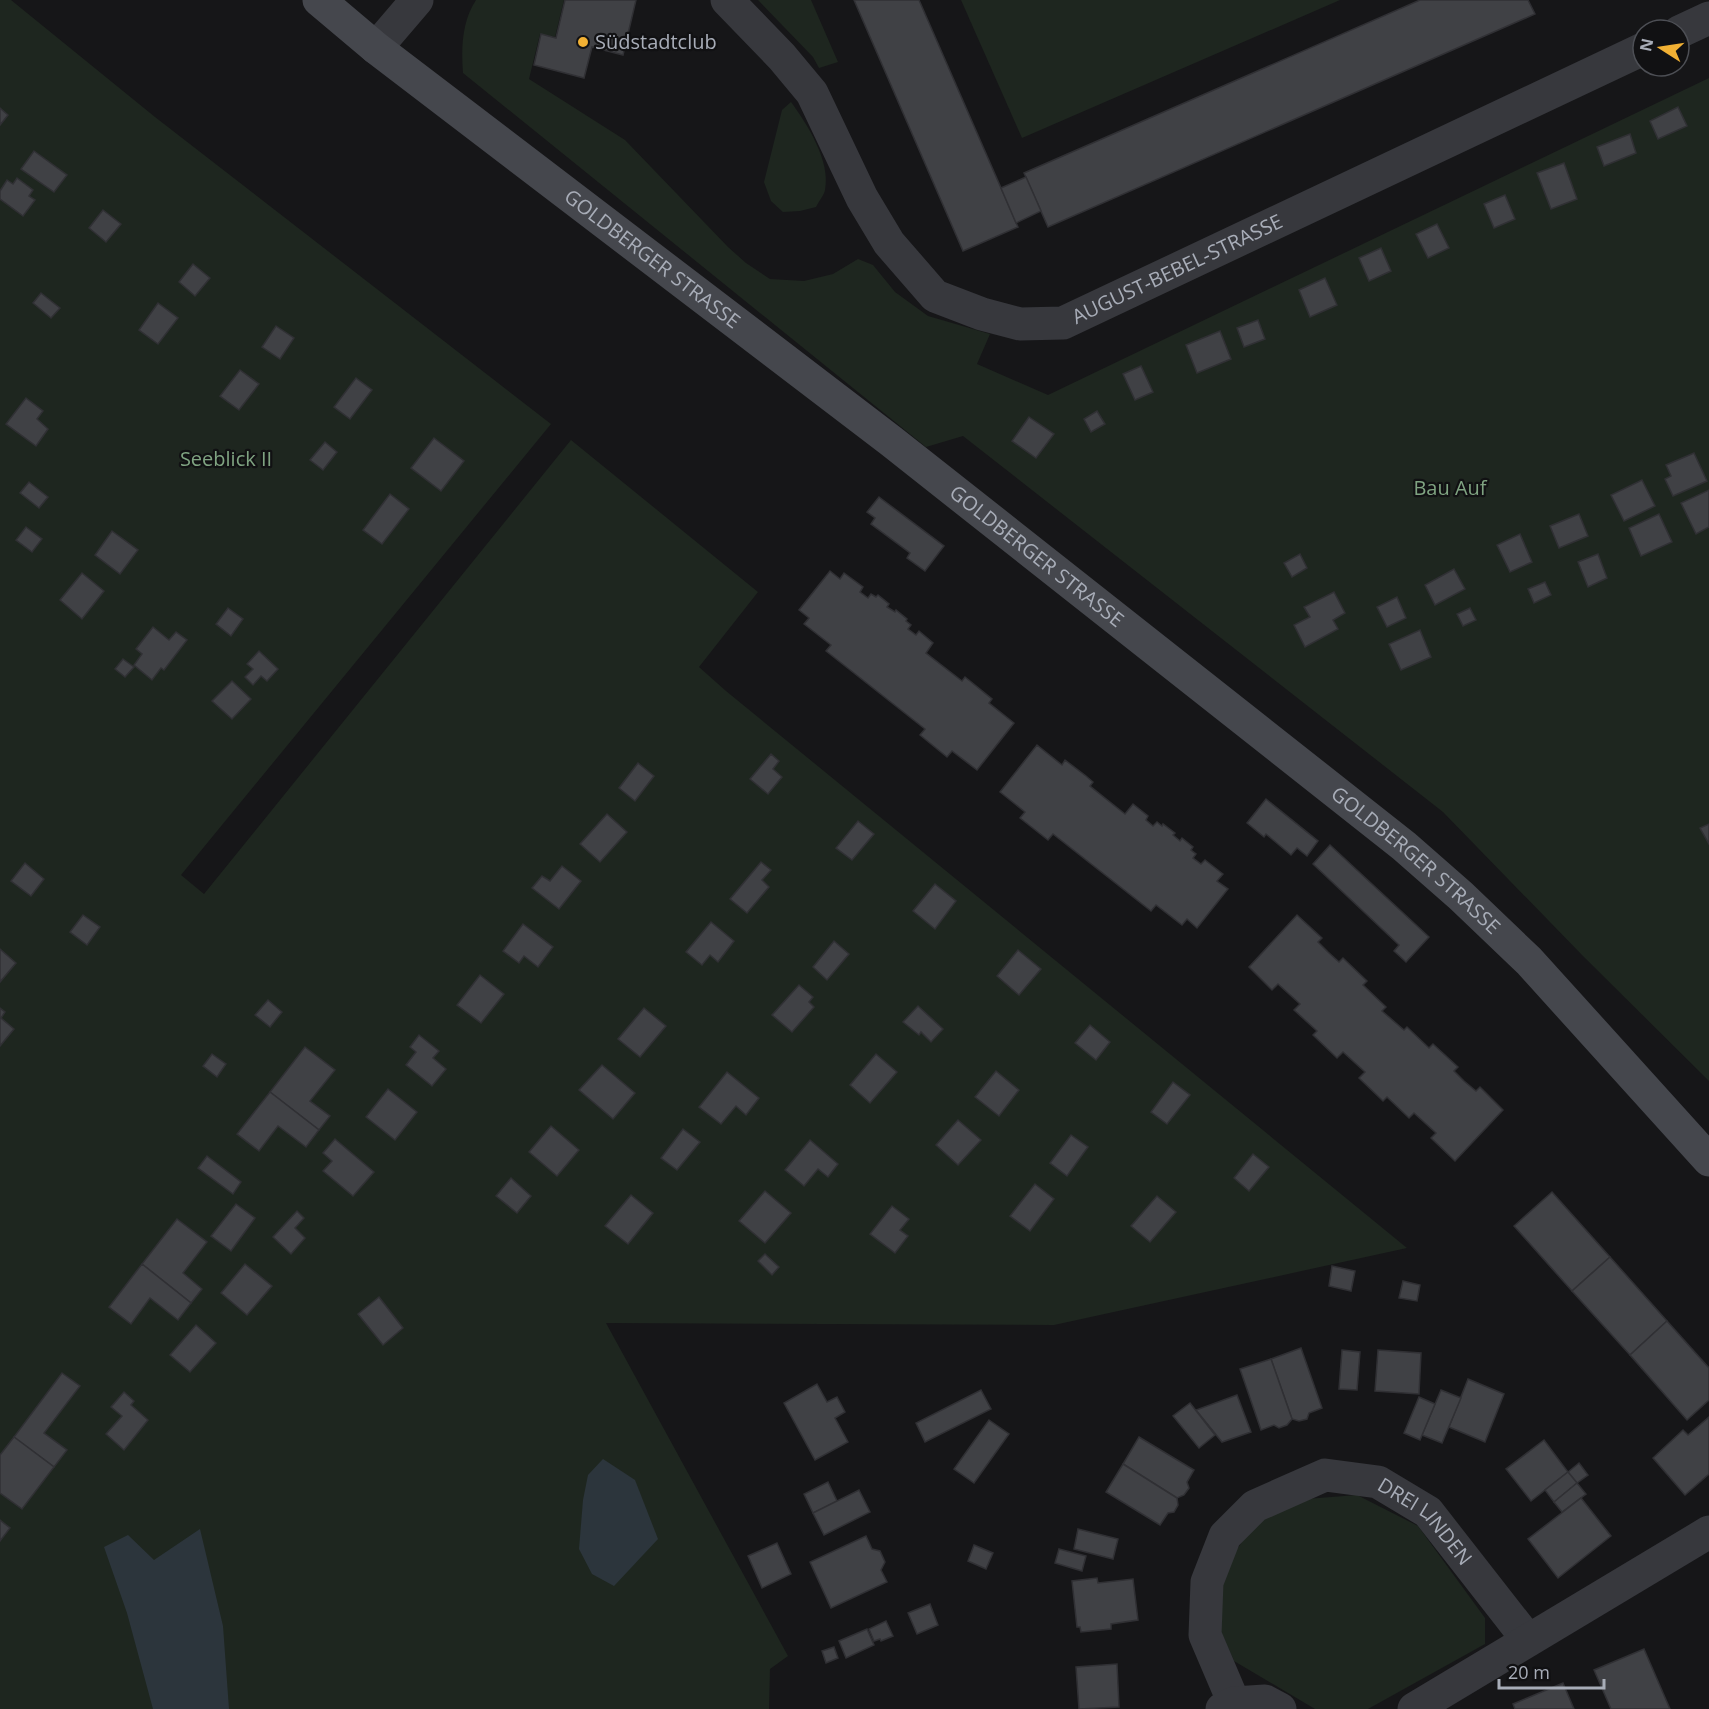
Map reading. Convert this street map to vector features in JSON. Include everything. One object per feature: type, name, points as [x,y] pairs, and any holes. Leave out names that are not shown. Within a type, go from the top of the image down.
[{"type":"main road","name":"GOLDBERGER STRASSE","points":[[319,0],[376,48],[898,447],[1404,846],[1528,960],[1709,1160]]},
{"type":"street","points":[[376,48],[417,0]]},
{"type":"street","name":"AUGUST-BEBEL-STRASSE","points":[[727,0],[782,57],[812,93],[862,198],[889,243],[935,296],[982,314],[1020,324],[1063,323],[1631,55]]},
{"type":"street","points":[[1691,26],[1709,18]]},
{"type":"street","name":"DREI LINDEN","points":[[1280,1709],[1266,1701],[1228,1706],[1204,1635],[1207,1582],[1225,1536],[1255,1506],[1325,1475],[1378,1482],[1428,1512],[1528,1640]]},
{"type":"street","points":[[1414,1709],[1709,1532]]},
{"type":"green space","name":"Seeblick II","points":[[0,0],[11,0],[155,117],[551,424],[181,875],[204,894],[571,440],[758,592],[699,667],[1407,1248],[1054,1325],[606,1323],[788,1656],[770,1669],[769,1709],[0,1709]]},
{"type":"green space","name":"Bau Auf","points":[[476,0],[564,0],[555,37],[540,34],[529,79],[625,140],[746,263],[770,279],[804,281],[833,274],[858,259],[873,265],[895,292],[928,316],[990,334],[977,364],[1048,395],[1709,78],[1709,1081],[1443,812],[963,436],[926,447],[463,73],[462,54],[465,26]]},
{"type":"green space","points":[[758,0],[811,0],[838,62],[819,68],[813,57]]},
{"type":"green space","points":[[961,0],[1340,0],[1022,138]]},
{"type":"green space","points":[[791,102],[816,143],[826,179],[824,192],[816,207],[783,212],[771,201],[764,182],[782,110]]},
{"type":"green space","points":[[1357,1495],[1418,1526],[1485,1618],[1485,1644],[1368,1709],[1315,1709],[1234,1661],[1219,1627],[1222,1570],[1255,1524],[1306,1499]]},
{"type":"shaded area","points":[[603,1459],[635,1480],[658,1539],[614,1586],[592,1574],[579,1549],[583,1500],[588,1475]]},
{"type":"shaded area","points":[[200,1529],[223,1626],[229,1709],[153,1709],[127,1613],[104,1547],[128,1535],[154,1560]]},
{"type":"building","name":"Südstadtclub","points":[[565,0],[636,0],[623,55],[592,47],[584,78],[534,65],[541,34],[556,38]]},
{"type":"building","points":[[854,0],[919,0],[1018,227],[963,251]]},
{"type":"building","points":[[1420,0],[1528,0],[1535,14],[1048,227],[1024,173]]},
{"type":"building","points":[[1678,107],[1687,126],[1658,139],[1650,121]]},
{"type":"building","points":[[0,108],[8,115],[0,125]]},
{"type":"building","points":[[1630,134],[1636,153],[1604,166],[1597,147]]},
{"type":"building","points":[[34,151],[67,175],[54,192],[21,169]]},
{"type":"building","points":[[1564,163],[1577,199],[1551,209],[1537,173]]},
{"type":"building","points":[[1026,177],[1041,211],[1016,223],[1001,188]]},
{"type":"building","points":[[17,178],[33,190],[29,196],[35,200],[23,216],[0,199],[0,191],[7,180],[13,184]]},
{"type":"building","points":[[1505,195],[1515,219],[1494,228],[1484,204]]},
{"type":"building","points":[[103,210],[121,224],[106,242],[89,228]]},
{"type":"building","points":[[1437,224],[1449,248],[1428,258],[1416,234]]},
{"type":"building","points":[[1381,248],[1391,271],[1369,281],[1359,258]]},
{"type":"building","points":[[193,264],[210,278],[195,296],[179,282]]},
{"type":"building","points":[[1325,278],[1337,305],[1310,317],[1299,290]]},
{"type":"building","points":[[41,293],[60,308],[51,318],[33,303]]},
{"type":"building","points":[[158,303],[178,318],[158,344],[139,330]]},
{"type":"building","points":[[1258,320],[1265,339],[1244,347],[1237,328]]},
{"type":"building","points":[[276,326],[294,338],[280,359],[262,347]]},
{"type":"building","points":[[1220,331],[1231,359],[1197,373],[1186,345]]},
{"type":"building","points":[[1141,366],[1153,392],[1135,400],[1123,374]]},
{"type":"building","points":[[240,370],[259,384],[239,410],[220,396]]},
{"type":"building","points":[[356,378],[372,390],[350,419],[334,407]]},
{"type":"building","points":[[26,398],[43,411],[37,419],[48,429],[36,446],[6,424]]},
{"type":"building","points":[[1097,411],[1105,424],[1091,432],[1084,419]]},
{"type":"building","points":[[1029,417],[1054,434],[1036,458],[1012,441]]},
{"type":"building","points":[[434,438],[464,461],[441,491],[411,468]]},
{"type":"building","points":[[325,442],[337,452],[323,470],[310,460]]},
{"type":"building","points":[[1694,453],[1707,481],[1673,496],[1665,479],[1671,476],[1666,465]]},
{"type":"building","points":[[1642,480],[1655,506],[1624,521],[1611,495]]},
{"type":"building","points":[[29,482],[48,497],[39,508],[20,493]]},
{"type":"building","points":[[1709,490],[1709,527],[1696,534],[1681,503]]},
{"type":"building","points":[[390,494],[409,509],[382,544],[363,530]]},
{"type":"building","points":[[879,497],[944,546],[925,571],[907,558],[910,553],[871,524],[875,518],[867,512]]},
{"type":"building","points":[[1579,514],[1588,536],[1559,548],[1550,526]]},
{"type":"building","points":[[1659,514],[1672,542],[1641,556],[1629,528]]},
{"type":"building","points":[[26,527],[42,539],[32,552],[16,540]]},
{"type":"building","points":[[112,531],[138,550],[120,574],[95,555]]},
{"type":"building","points":[[1520,534],[1532,562],[1510,572],[1497,545]]},
{"type":"building","points":[[1300,554],[1307,568],[1292,577],[1284,563]]},
{"type":"building","points":[[1598,554],[1607,578],[1588,587],[1578,562]]},
{"type":"building","points":[[1454,569],[1465,589],[1435,605],[1425,585]]},
{"type":"building","points":[[830,571],[840,579],[844,573],[863,587],[860,592],[868,598],[871,594],[876,597],[878,595],[889,604],[887,607],[895,612],[896,610],[907,619],[906,621],[911,625],[908,629],[916,635],[919,631],[933,643],[926,653],[962,681],[965,677],[992,699],[989,703],[1014,723],[977,770],[952,751],[947,757],[920,735],[925,729],[826,651],[831,645],[804,624],[809,618],[799,610]]},
{"type":"building","points":[[82,573],[104,591],[82,619],[60,600]]},
{"type":"building","points":[[1545,582],[1551,595],[1534,603],[1528,589]]},
{"type":"building","points":[[1334,592],[1345,613],[1333,620],[1338,629],[1305,647],[1294,625],[1310,617],[1304,607]]},
{"type":"building","points":[[1397,597],[1406,618],[1387,627],[1377,607]]},
{"type":"building","points":[[228,608],[243,619],[231,636],[216,624]]},
{"type":"building","points":[[1470,608],[1476,620],[1463,626],[1457,614]]},
{"type":"building","points":[[153,627],[169,640],[176,632],[187,640],[164,670],[161,668],[152,680],[134,665],[142,654],[136,649]]},
{"type":"building","points":[[1420,630],[1431,657],[1401,670],[1389,644]]},
{"type":"building","points":[[259,651],[278,669],[267,681],[261,676],[253,685],[245,677],[253,669],[247,664]]},
{"type":"building","points":[[123,659],[134,667],[125,677],[115,669]]},
{"type":"building","points":[[232,681],[251,699],[232,719],[212,701]]},
{"type":"building","points":[[1037,745],[1062,765],[1065,760],[1086,776],[1093,782],[1090,786],[1125,814],[1133,804],[1148,816],[1146,820],[1153,826],[1157,822],[1162,826],[1163,824],[1175,833],[1173,835],[1180,841],[1182,838],[1193,847],[1191,850],[1196,854],[1193,858],[1201,864],[1205,860],[1223,874],[1217,881],[1228,889],[1197,928],[1187,919],[1182,925],[1156,905],[1151,911],[1053,834],[1048,840],[1020,818],[1025,812],[1000,792]]},
{"type":"building","points":[[771,754],[779,761],[773,769],[782,777],[768,794],[750,779]]},
{"type":"building","points":[[638,763],[654,776],[635,801],[619,788]]},
{"type":"building","points":[[1266,799],[1318,841],[1307,856],[1297,848],[1291,855],[1266,834],[1264,837],[1247,823]]},
{"type":"building","points":[[607,814],[627,832],[600,862],[580,844]]},
{"type":"building","points":[[858,821],[874,834],[852,860],[836,848]]},
{"type":"building","points":[[1709,824],[1709,844],[1700,828]]},
{"type":"building","points":[[1330,845],[1429,937],[1406,962],[1394,951],[1399,945],[1313,864]]},
{"type":"building","points":[[761,862],[771,870],[762,880],[769,887],[747,913],[730,899]]},
{"type":"building","points":[[25,863],[44,879],[31,896],[11,881]]},
{"type":"building","points":[[562,866],[581,881],[559,909],[532,888],[542,876],[550,881]]},
{"type":"building","points":[[935,884],[956,901],[935,929],[913,911]]},
{"type":"building","points":[[83,915],[100,927],[87,945],[70,932]]},
{"type":"building","points":[[1297,915],[1322,938],[1318,942],[1328,952],[1339,962],[1343,958],[1367,981],[1363,985],[1386,1007],[1382,1011],[1404,1030],[1407,1027],[1429,1048],[1433,1044],[1458,1067],[1454,1071],[1464,1081],[1476,1091],[1480,1087],[1503,1110],[1455,1161],[1431,1138],[1436,1133],[1414,1113],[1409,1118],[1387,1097],[1383,1101],[1359,1078],[1365,1072],[1343,1052],[1337,1058],[1313,1035],[1317,1031],[1294,1010],[1300,1004],[1278,984],[1272,990],[1249,967]]},
{"type":"building","points":[[711,922],[734,941],[718,962],[710,955],[702,965],[686,952]]},
{"type":"building","points":[[523,924],[553,947],[538,967],[524,956],[519,963],[503,951]]},
{"type":"building","points":[[834,941],[849,954],[827,980],[813,967]]},
{"type":"building","points":[[0,949],[16,963],[0,982]]},
{"type":"building","points":[[1018,950],[1041,969],[1019,995],[997,976]]},
{"type":"building","points":[[480,975],[504,994],[481,1023],[457,1005]]},
{"type":"building","points":[[799,985],[813,997],[809,1002],[814,1007],[792,1032],[772,1015]]},
{"type":"building","points":[[268,1000],[282,1012],[270,1027],[255,1015]]},
{"type":"building","points":[[918,1006],[943,1029],[931,1042],[921,1032],[919,1035],[903,1022]]},
{"type":"building","points":[[0,1008],[5,1012],[1,1018],[14,1029],[0,1046]]},
{"type":"building","points":[[644,1008],[666,1026],[640,1057],[618,1039]]},
{"type":"building","points":[[1090,1025],[1110,1042],[1096,1060],[1075,1043]]},
{"type":"building","points":[[419,1035],[439,1051],[433,1058],[446,1069],[432,1086],[406,1065],[416,1052],[410,1047]]},
{"type":"building","points":[[305,1047],[335,1070],[310,1101],[330,1116],[319,1130],[270,1092]]},
{"type":"building","points":[[212,1054],[226,1064],[217,1077],[203,1066]]},
{"type":"building","points":[[876,1054],[897,1072],[870,1103],[850,1085]]},
{"type":"building","points":[[602,1065],[635,1093],[613,1119],[579,1090]]},
{"type":"building","points":[[996,1071],[1019,1090],[999,1116],[975,1097]]},
{"type":"building","points":[[727,1072],[759,1098],[746,1115],[736,1106],[721,1124],[699,1107]]},
{"type":"building","points":[[1173,1082],[1190,1095],[1167,1124],[1151,1112]]},
{"type":"building","points":[[388,1089],[417,1112],[395,1140],[366,1117]]},
{"type":"building","points":[[270,1092],[319,1130],[306,1147],[278,1126],[259,1151],[237,1134]]},
{"type":"building","points":[[958,1120],[981,1140],[958,1165],[936,1145]]},
{"type":"building","points":[[551,1126],[579,1150],[557,1176],[529,1152]]},
{"type":"building","points":[[683,1129],[700,1142],[677,1170],[661,1158]]},
{"type":"building","points":[[1071,1135],[1088,1147],[1067,1176],[1050,1163]]},
{"type":"building","points":[[335,1139],[374,1172],[353,1196],[323,1171],[332,1161],[323,1153]]},
{"type":"building","points":[[810,1140],[838,1164],[828,1177],[818,1169],[804,1186],[785,1170]]},
{"type":"building","points":[[1253,1154],[1269,1167],[1249,1191],[1234,1178]]},
{"type":"building","points":[[207,1156],[241,1182],[233,1194],[198,1168]]},
{"type":"building","points":[[511,1178],[531,1196],[517,1213],[496,1196]]},
{"type":"building","points":[[1035,1184],[1054,1199],[1030,1231],[1010,1216]]},
{"type":"building","points":[[765,1191],[791,1213],[765,1243],[739,1221]]},
{"type":"building","points":[[1552,1192],[1610,1257],[1572,1291],[1514,1226]]},
{"type":"building","points":[[631,1195],[653,1213],[628,1244],[605,1226]]},
{"type":"building","points":[[1157,1196],[1176,1212],[1150,1242],[1131,1226]]},
{"type":"building","points":[[236,1204],[255,1218],[231,1251],[211,1236]]},
{"type":"building","points":[[892,1206],[909,1219],[900,1230],[908,1236],[895,1253],[870,1234]]},
{"type":"building","points":[[297,1211],[304,1218],[295,1228],[305,1238],[291,1254],[273,1237]]},
{"type":"building","points":[[177,1219],[207,1242],[183,1273],[202,1289],[191,1303],[142,1264]]},
{"type":"building","points":[[765,1254],[779,1267],[772,1275],[758,1261]]},
{"type":"building","points":[[1610,1257],[1667,1321],[1630,1355],[1572,1291]]},
{"type":"building","points":[[142,1264],[191,1303],[178,1320],[150,1298],[131,1324],[109,1307]]},
{"type":"building","points":[[245,1264],[272,1286],[247,1315],[221,1293]]},
{"type":"building","points":[[1332,1266],[1355,1271],[1351,1291],[1329,1286]]},
{"type":"building","points":[[1403,1281],[1420,1285],[1417,1301],[1399,1298]]},
{"type":"building","points":[[379,1297],[403,1328],[383,1345],[358,1314]]},
{"type":"building","points":[[1667,1321],[1709,1368],[1709,1400],[1687,1420],[1630,1355]]},
{"type":"building","points":[[196,1325],[216,1343],[190,1372],[170,1355]]},
{"type":"building","points":[[1301,1348],[1322,1408],[1309,1413],[1307,1419],[1299,1421],[1292,1419],[1271,1359]]},
{"type":"building","points":[[1342,1350],[1360,1352],[1357,1390],[1339,1389]]},
{"type":"building","points":[[1378,1350],[1421,1353],[1419,1394],[1375,1391]]},
{"type":"building","points":[[1271,1359],[1292,1419],[1287,1425],[1279,1428],[1274,1425],[1261,1430],[1240,1369]]},
{"type":"building","points":[[62,1373],[80,1386],[44,1433],[67,1450],[54,1467],[14,1437]]},
{"type":"building","points":[[1468,1379],[1504,1394],[1485,1442],[1449,1427]]},
{"type":"building","points":[[817,1384],[827,1402],[837,1397],[845,1412],[835,1418],[848,1442],[815,1460],[784,1403]]},
{"type":"building","points":[[981,1390],[991,1409],[925,1442],[916,1423]]},
{"type":"building","points":[[1441,1390],[1461,1398],[1442,1443],[1422,1435]]},
{"type":"building","points":[[124,1392],[134,1401],[131,1405],[148,1420],[124,1450],[106,1434],[122,1416],[111,1407]]},
{"type":"building","points":[[1237,1395],[1251,1432],[1222,1442],[1196,1410]]},
{"type":"building","points":[[1419,1397],[1435,1404],[1420,1440],[1404,1433]]},
{"type":"building","points":[[1190,1403],[1215,1435],[1199,1448],[1173,1416]]},
{"type":"building","points":[[1709,1417],[1709,1474],[1685,1495],[1653,1458],[1683,1430],[1688,1435]]},
{"type":"building","points":[[989,1420],[1009,1434],[974,1483],[954,1469]]},
{"type":"building","points":[[14,1437],[54,1467],[22,1509],[0,1493],[0,1455]]},
{"type":"building","points":[[1139,1437],[1194,1470],[1187,1482],[1189,1488],[1184,1495],[1177,1498],[1123,1464]]},
{"type":"building","points":[[1544,1440],[1568,1472],[1531,1501],[1506,1469]]},
{"type":"building","points":[[1579,1463],[1588,1475],[1577,1483],[1568,1472]]},
{"type":"building","points":[[1123,1464],[1177,1498],[1178,1505],[1174,1512],[1168,1513],[1160,1525],[1106,1492]]},
{"type":"building","points":[[1568,1472],[1577,1483],[1554,1502],[1545,1490]]},
{"type":"building","points":[[828,1482],[837,1501],[813,1513],[804,1494]]},
{"type":"building","points":[[1577,1483],[1586,1494],[1562,1512],[1554,1502]]},
{"type":"building","points":[[859,1490],[870,1512],[824,1535],[813,1513]]},
{"type":"building","points":[[1581,1498],[1611,1536],[1558,1578],[1528,1539]]},
{"type":"building","points":[[0,1520],[10,1528],[0,1541]]},
{"type":"building","points":[[1078,1529],[1118,1539],[1113,1559],[1074,1549]]},
{"type":"building","points":[[866,1536],[872,1549],[880,1551],[885,1562],[881,1570],[887,1582],[831,1608],[810,1562]]},
{"type":"building","points":[[777,1543],[791,1574],[762,1588],[748,1556]]},
{"type":"building","points":[[974,1545],[993,1553],[986,1569],[968,1561]]},
{"type":"building","points":[[1059,1549],[1086,1556],[1082,1571],[1055,1563]]},
{"type":"building","points":[[1097,1578],[1098,1583],[1133,1579],[1138,1620],[1111,1624],[1111,1629],[1081,1632],[1080,1627],[1077,1627],[1072,1581]]},
{"type":"building","points":[[930,1604],[938,1625],[917,1634],[908,1613]]},
{"type":"building","points":[[886,1621],[893,1636],[874,1641],[869,1629]]},
{"type":"building","points":[[867,1629],[874,1645],[846,1658],[839,1641]]},
{"type":"building","points":[[834,1647],[838,1658],[826,1663],[822,1651]]},
{"type":"building","points":[[1644,1649],[1670,1709],[1611,1709],[1594,1670]]},
{"type":"building","points":[[1117,1664],[1119,1707],[1079,1709],[1076,1667]]},
{"type":"building","points":[[1563,1683],[1574,1709],[1515,1709],[1513,1704]]},
{"type":"place","name":"Südstadtclub","points":[[583,42]]}]
